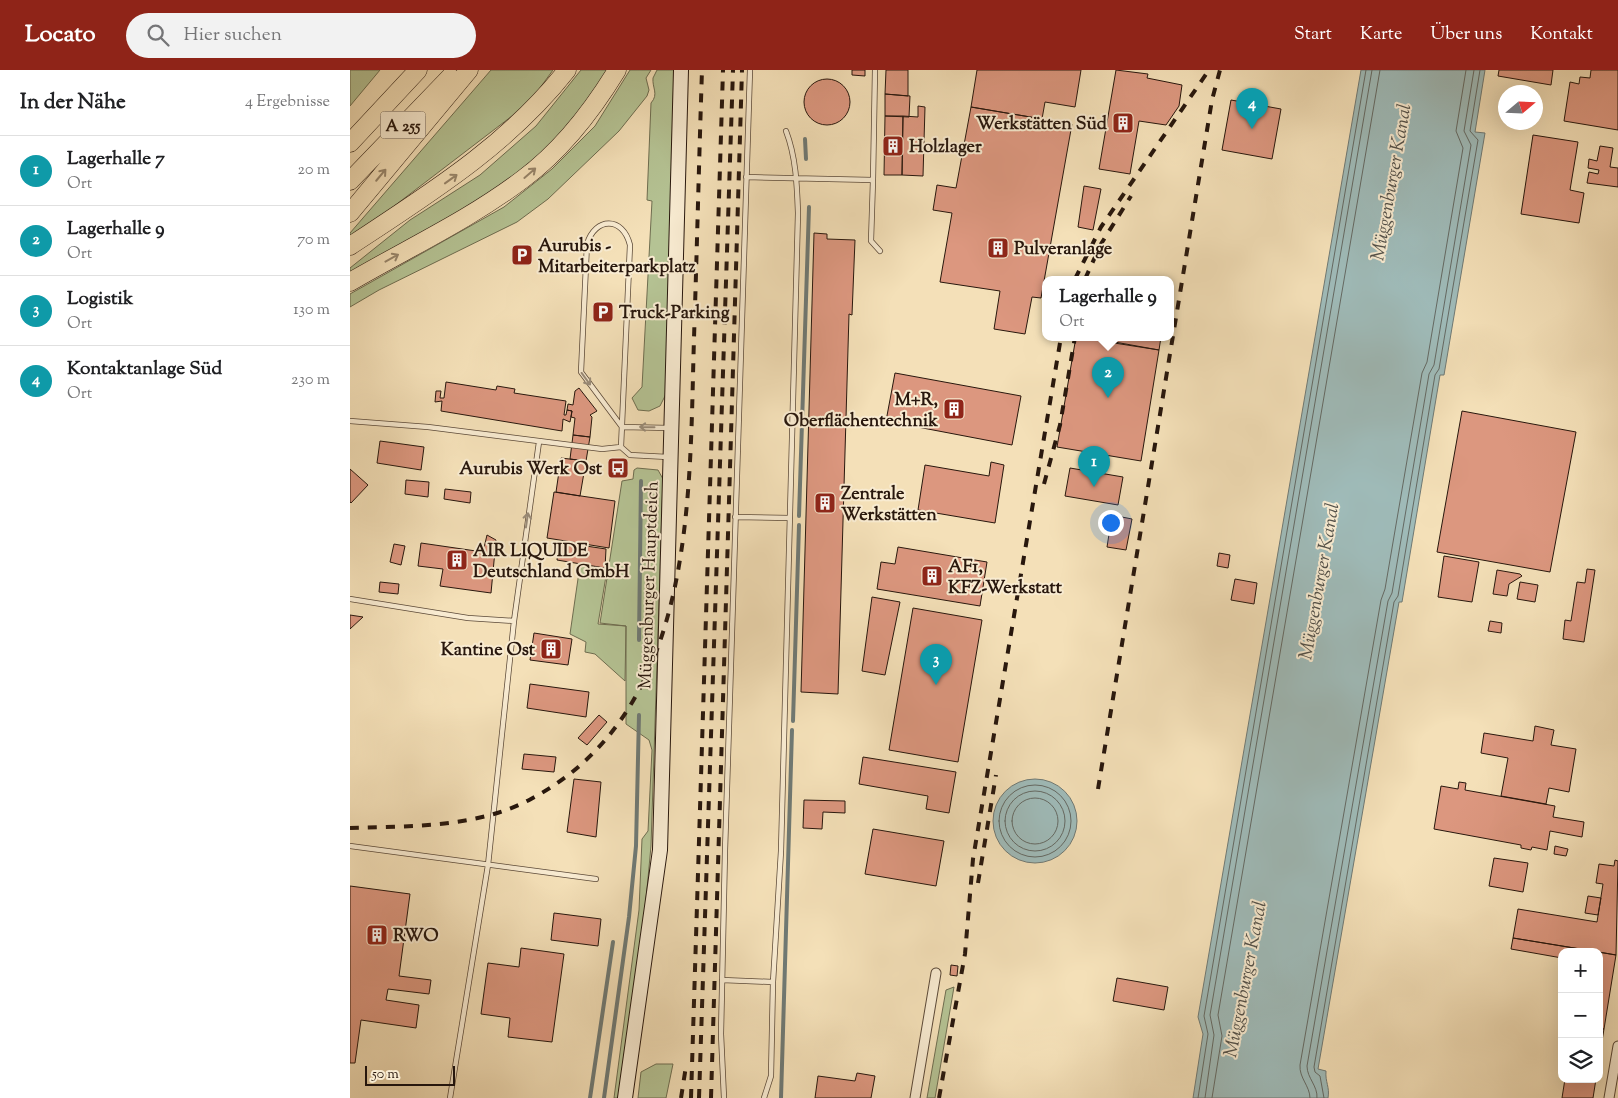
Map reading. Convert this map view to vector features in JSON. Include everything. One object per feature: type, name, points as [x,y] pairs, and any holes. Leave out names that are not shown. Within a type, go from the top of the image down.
[{"type":"highway","points":[[401,90],[412,70]]},
{"type":"highway","name":"A 255","points":[[350,143],[418,70]]},
{"type":"highway","name":"A 255","points":[[350,181],[456,70]]},
{"type":"highway","points":[[350,213],[469,70]]},
{"type":"highway","points":[[350,246],[478,159],[511,131],[567,70]]},
{"type":"highway","points":[[350,282],[471,214],[523,179],[571,134],[591,111],[617,70]]},
{"type":"highway","points":[[350,257],[411,206]]},
{"type":"street","name":"Müggenburger Hauptdeich","points":[[625,1098],[660,850],[681,70]]},
{"type":"street","points":[[915,1098],[936,973]]},
{"type":"street","points":[[1609,1098],[1618,1046]]},
{"type":"lane","points":[[724,1098],[721,1034],[722,980],[750,70]]},
{"type":"lane","points":[[875,70],[871,241],[880,251]]},
{"type":"lane","points":[[764,1098],[771,1076],[773,982],[781,851],[798,213],[796,178],[791,144],[786,131]]},
{"type":"lane","points":[[746,177],[873,180]]},
{"type":"lane","points":[[621,447],[622,427],[630,245],[628,236],[623,228],[615,224],[606,224],[590,234],[587,244],[581,372],[622,427]]},
{"type":"lane","points":[[350,421],[428,427],[602,449],[621,447],[630,455],[671,457]]},
{"type":"lane","points":[[622,427],[672,428]]},
{"type":"lane","points":[[450,1098],[488,864],[514,621],[539,442]]},
{"type":"lane","points":[[735,517],[790,518]]},
{"type":"lane","points":[[350,599],[468,618],[514,621]]},
{"type":"lane","points":[[350,846],[596,879]]},
{"type":"lane","points":[[722,980],[773,982]]},
{"type":"green space","points":[[350,70],[380,70],[350,106]]},
{"type":"green space","points":[[491,70],[553,70],[529,103],[355,236],[350,237],[350,233]]},
{"type":"green space","points":[[581,70],[609,70],[576,121],[554,145],[529,167],[471,207],[350,272],[350,268],[410,220],[480,175],[536,126]]},
{"type":"green space","points":[[630,70],[651,70],[646,78],[649,90],[647,96],[619,131],[548,199],[517,222],[379,290],[350,307],[350,294],[504,207],[552,169],[595,126]]},
{"type":"green space","points":[[657,70],[674,70],[666,394],[660,406],[649,411],[638,410],[632,398],[642,387],[652,201],[647,200],[651,103],[655,97],[653,78]]},
{"type":"green space","points":[[637,468],[658,470],[663,479],[651,846],[645,910],[618,1098],[614,1098],[639,910],[642,839],[648,831],[652,750],[649,740],[626,724],[626,626],[600,623],[622,481],[633,479],[634,470]]},
{"type":"green space","points":[[580,565],[607,570],[598,624],[626,626],[625,681],[595,654],[585,652],[586,642],[570,634]]},
{"type":"green space","points":[[954,987],[935,1098],[927,1098],[946,990]]},
{"type":"green space","points":[[656,1064],[673,1064],[666,1098],[638,1098],[641,1072]]},
{"type":"water","name":"Müggenburger Kanal","points":[[1361,70],[1485,70],[1475,132],[1485,133],[1444,375],[1440,375],[1402,602],[1399,602],[1318,1069],[1326,1071],[1328,1098],[1193,1098],[1203,1034],[1198,1017]]},
{"type":"water","points":[[1035,779],[1058,786],[1070,798],[1077,821],[1070,844],[1058,856],[1035,863],[1012,856],[1000,844],[993,821],[1000,798],[1012,786]]},
{"type":"building","points":[[852,70],[865,70],[865,76],[852,75]]},
{"type":"building","points":[[886,70],[908,70],[908,96],[885,94]]},
{"type":"building","points":[[977,70],[1081,70],[1075,107],[1045,102],[1042,119],[971,107]]},
{"type":"building","name":"Werkstätten Süd","points":[[1116,70],[1148,74],[1147,78],[1182,85],[1179,106],[1166,125],[1139,121],[1130,174],[1099,169]]},
{"type":"building","points":[[1499,70],[1553,70],[1551,85],[1498,76]]},
{"type":"building","points":[[1591,70],[1618,70],[1618,130],[1564,121],[1570,82],[1579,84],[1580,77],[1590,78]]},
{"type":"building","points":[[832,79],[836,80],[846,89],[849,93],[849,111],[840,121],[832,125],[822,125],[814,121],[805,111],[804,97],[808,89],[818,80]]},
{"type":"building","points":[[885,94],[910,96],[909,117],[885,116]]},
{"type":"building","points":[[1231,100],[1281,109],[1272,159],[1222,150]]},
{"type":"building","points":[[918,106],[925,107],[923,176],[902,175],[903,116],[918,117]]},
{"type":"building","name":"Pulveranlage","points":[[971,107],[1072,124],[1045,276],[1042,276],[1041,298],[1032,297],[1025,334],[994,329],[1000,291],[940,282],[952,213],[933,210],[937,185],[956,188]]},
{"type":"building","name":"Holzlager","points":[[885,116],[903,116],[902,175],[884,175]]},
{"type":"building","points":[[1533,135],[1578,142],[1570,190],[1584,193],[1579,223],[1521,214]]},
{"type":"building","points":[[1600,146],[1613,148],[1610,167],[1618,168],[1618,187],[1587,183],[1589,172],[1598,174],[1599,170],[1588,168],[1589,159],[1597,161]]},
{"type":"building","points":[[1084,186],[1101,189],[1093,230],[1078,227]]},
{"type":"building","name":"Zentrale Werkstätten","points":[[814,233],[827,234],[827,239],[855,240],[852,315],[849,314],[838,694],[801,692]]},
{"type":"building","points":[[1075,341],[1102,341],[1159,350],[1141,461],[1057,447]]},
{"type":"building","points":[[1109,341],[1160,341],[1159,350]]},
{"type":"building","name":"M+R, Oberflächentechnik","points":[[895,373],[1021,396],[1012,445],[886,421]]},
{"type":"building","points":[[446,382],[496,390],[497,386],[515,389],[514,393],[566,401],[564,415],[566,415],[567,410],[572,411],[570,422],[563,419],[562,431],[441,411],[442,401],[435,402],[436,391],[441,391],[440,398],[444,398]]},
{"type":"building","points":[[579,388],[597,411],[590,415],[592,417],[590,437],[573,435],[575,418],[571,417],[572,411],[567,410],[568,404],[573,405],[575,391]]},
{"type":"building","points":[[1462,411],[1576,432],[1550,572],[1437,552]]},
{"type":"building","points":[[573,435],[590,437],[586,461],[570,459]]},
{"type":"building","points":[[380,441],[424,447],[421,470],[377,463]]},
{"type":"building","points":[[561,458],[586,461],[580,496],[556,492]]},
{"type":"building","points":[[991,462],[1004,465],[995,523],[918,510],[925,465],[989,476]]},
{"type":"building","points":[[1070,468],[1123,477],[1118,505],[1065,496]]},
{"type":"building","points":[[350,469],[368,485],[351,503],[350,502]]},
{"type":"building","points":[[406,480],[429,482],[428,497],[405,494]]},
{"type":"building","points":[[445,489],[471,492],[470,503],[444,499]]},
{"type":"building","points":[[554,492],[615,501],[609,548],[547,538]]},
{"type":"building","points":[[1112,515],[1132,519],[1126,550],[1107,547]]},
{"type":"building","name":"AIR LIQUIDE Deutschland GmbH","points":[[487,535],[496,540],[491,593],[440,586],[443,569],[418,566],[421,543],[483,552]]},
{"type":"building","points":[[559,542],[606,549],[605,568],[557,560]]},
{"type":"building","points":[[394,544],[405,546],[401,565],[390,562]]},
{"type":"building","name":"AF1, KFZ-Werkstatt","points":[[898,547],[987,562],[980,606],[877,589],[881,562],[895,564]]},
{"type":"building","points":[[1219,553],[1230,555],[1228,568],[1217,566]]},
{"type":"building","points":[[1444,556],[1479,562],[1472,602],[1438,597]]},
{"type":"building","points":[[1587,569],[1595,570],[1584,642],[1563,639],[1565,620],[1571,621],[1577,582],[1585,583]]},
{"type":"building","points":[[1497,570],[1522,576],[1509,584],[1507,596],[1493,594]]},
{"type":"building","points":[[1235,579],[1257,583],[1254,604],[1231,600]]},
{"type":"building","points":[[380,582],[399,584],[398,594],[379,592]]},
{"type":"building","points":[[1520,582],[1538,585],[1535,602],[1517,599]]},
{"type":"building","points":[[872,597],[900,602],[885,675],[862,671]]},
{"type":"building","points":[[913,608],[982,620],[958,762],[889,750]]},
{"type":"building","points":[[350,615],[363,617],[350,629]]},
{"type":"building","points":[[1490,621],[1502,623],[1501,633],[1488,631]]},
{"type":"building","name":"Kantine Ost","points":[[534,633],[572,639],[568,665],[530,660]]},
{"type":"building","points":[[530,684],[589,692],[586,717],[527,708]]},
{"type":"building","points":[[599,715],[607,722],[587,745],[578,738]]},
{"type":"building","points":[[1535,726],[1554,730],[1551,745],[1576,749],[1569,792],[1549,788],[1546,804],[1501,796],[1508,758],[1481,753],[1484,733],[1533,741]]},
{"type":"building","points":[[524,754],[556,757],[554,772],[522,769]]},
{"type":"building","points":[[863,757],[956,772],[949,813],[926,809],[928,796],[859,784]]},
{"type":"building","points":[[574,779],[601,782],[596,837],[567,832]]},
{"type":"building","points":[[1459,782],[1466,783],[1465,790],[1555,806],[1553,817],[1584,822],[1582,837],[1550,831],[1547,850],[1532,847],[1531,850],[1521,848],[1521,845],[1434,829],[1441,786],[1458,789]]},
{"type":"building","points":[[804,800],[845,801],[845,813],[823,812],[822,829],[803,828]]},
{"type":"building","points":[[873,829],[944,841],[936,886],[865,874]]},
{"type":"building","points":[[1555,846],[1568,849],[1566,856],[1554,854]]},
{"type":"building","points":[[1494,858],[1528,863],[1523,892],[1489,886]]},
{"type":"building","points":[[1615,860],[1618,861],[1616,955],[1603,953],[1603,948],[1574,948],[1513,938],[1518,909],[1597,922],[1603,884],[1596,883],[1599,864],[1614,866]]},
{"type":"building","name":"RWO","points":[[350,886],[410,894],[399,976],[431,980],[429,994],[388,989],[386,1000],[419,1005],[416,1028],[361,1020],[355,1063],[350,1063]]},
{"type":"building","points":[[1588,896],[1601,898],[1598,915],[1585,913]]},
{"type":"building","points":[[554,913],[601,919],[598,946],[551,940]]},
{"type":"building","points":[[1513,938],[1575,948],[1558,948],[1558,957],[1511,949]]},
{"type":"building","points":[[521,948],[564,954],[552,1042],[508,1037],[510,1018],[481,1014],[488,963],[519,967]]},
{"type":"building","points":[[1603,953],[1616,955],[1603,1029]]},
{"type":"building","points":[[951,965],[958,966],[957,976],[950,975]]},
{"type":"building","points":[[1117,978],[1168,987],[1164,1010],[1113,1001]]},
{"type":"building","points":[[857,1073],[875,1076],[871,1098],[815,1098],[818,1076],[855,1081]]},
{"type":"building","points":[[1564,1083],[1595,1083],[1593,1098],[1562,1098]]},
{"type":"waterway","points":[[805,139],[806,159]]},
{"type":"waterway","points":[[799,516],[809,207]]},
{"type":"waterway","points":[[639,640],[641,481]]},
{"type":"waterway","points":[[793,721],[799,525]]},
{"type":"waterway","points":[[604,1098],[629,917],[636,846],[639,715]]},
{"type":"waterway","points":[[781,1098],[792,730]]},
{"type":"waterway","points":[[590,1098],[613,942]]},
{"type":"railway","points":[[350,828],[443,824],[488,815],[531,799],[585,761],[626,712],[654,657],[673,596],[684,531],[690,466],[702,70]]},
{"type":"railway","points":[[691,1098],[723,70]]},
{"type":"railway","points":[[699,1098],[733,70]]},
{"type":"railway","points":[[711,1098],[742,70]]},
{"type":"railway","points":[[1076,276],[1101,227],[1209,70]]},
{"type":"railway","points":[[1174,330],[1212,100],[1220,70]]},
{"type":"railway","points":[[1086,276],[1101,244],[1131,196]]},
{"type":"railway","points":[[939,1098],[965,954],[973,859],[1060,341]]},
{"type":"railway","points":[[1044,484],[1060,425],[1074,341]]},
{"type":"railway","points":[[1098,789],[1172,341]]},
{"type":"railway","points":[[978,883],[996,775]]},
{"type":"railway","points":[[681,1098],[686,1066]]},
{"type":"place","name":"Werkstätten Süd","points":[[1123,123]]},
{"type":"place","name":"Kontaktanlage Süd","points":[[1252,129]]},
{"type":"place","name":"Holzlager","points":[[893,146]]},
{"type":"place","name":"Pulveranlage","points":[[998,248]]},
{"type":"place","name":"Aurubis - Mitarbeiterparkplatz","points":[[522,255]]},
{"type":"place","name":"Truck-Parking","points":[[603,312]]},
{"type":"place","name":"Lagerhalle 9","points":[[1108,398]]},
{"type":"place","name":"M+R, Oberflächentechnik","points":[[954,409]]},
{"type":"place","name":"Aurubis Werk Ost","points":[[618,468]]},
{"type":"place","name":"Lagerhalle 7","points":[[1094,487]]},
{"type":"place","name":"Zentrale Werkstätten","points":[[825,503]]},
{"type":"place","name":"AIR LIQUIDE Deutschland GmbH","points":[[457,560]]},
{"type":"place","name":"AF1, KFZ-Werkstatt","points":[[932,576]]},
{"type":"place","name":"Kantine Ost","points":[[551,649]]},
{"type":"place","name":"Logistik","points":[[936,685]]},
{"type":"place","name":"RWO","points":[[377,935]]}]
